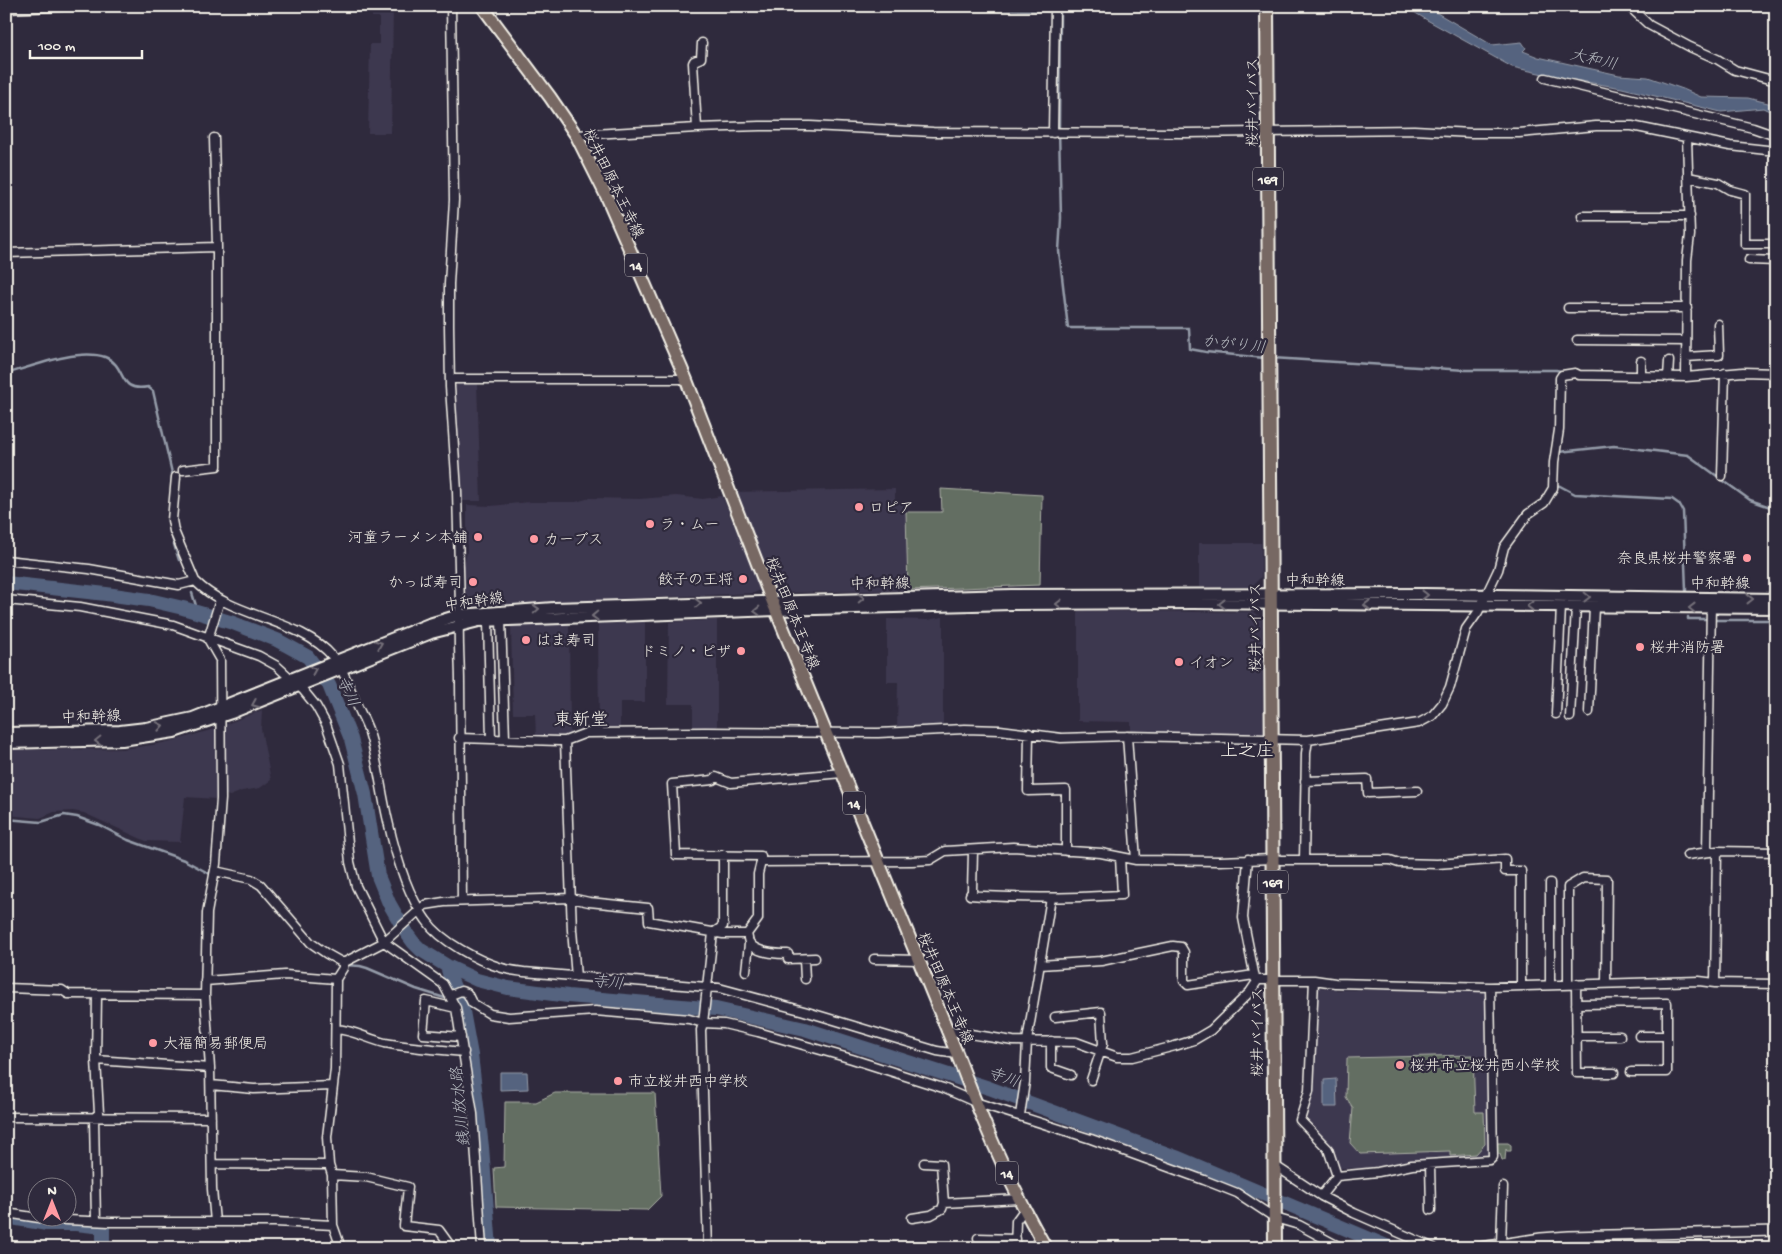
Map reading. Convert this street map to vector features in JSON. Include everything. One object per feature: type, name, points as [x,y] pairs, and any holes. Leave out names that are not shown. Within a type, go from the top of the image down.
[{"type":"highway","name":"桜井バイパス","points":[[1267,6],[1275,1248]]},
{"type":"main road","name":"桜井田原本王寺線","points":[[482,6],[576,135],[607,197],[686,380],[774,606],[974,1099],[1024,1210],[1046,1248]]},
{"type":"main road","name":"中和幹線","points":[[6,742],[122,740],[174,732],[337,665],[431,633],[458,620],[554,608],[1012,604],[1485,596],[1711,603],[1776,608]]},
{"type":"main road","name":"中和幹線","points":[[1271,599],[1481,606],[1594,607],[1776,599]]},
{"type":"main road","name":"中和幹線","points":[[458,620],[488,621],[774,606]]},
{"type":"main road","name":"中和幹線","points":[[6,733],[120,731],[146,728],[220,713]]},
{"type":"street","points":[[6,9],[76,6]]},
{"type":"street","points":[[451,6],[454,200],[449,284],[450,379],[460,606],[458,620],[462,901]]},
{"type":"street","points":[[1047,6],[1055,7],[1052,133]]},
{"type":"street","points":[[1626,6],[1649,25],[1690,47],[1718,59],[1735,70],[1776,80]]},
{"type":"street","points":[[697,128],[693,63],[701,58],[702,43]]},
{"type":"street","points":[[1545,78],[1752,128],[1776,136]]},
{"type":"street","points":[[576,135],[697,128],[810,126],[933,132],[1052,133],[1414,130],[1470,133],[1519,132],[1596,126],[1632,126],[1730,146],[1776,151]]},
{"type":"street","points":[[184,470],[217,466],[217,247],[214,138]]},
{"type":"street","points":[[1686,377],[1690,216],[1687,138]]},
{"type":"street","points":[[1688,177],[1718,183],[1730,190],[1745,194],[1745,244],[1776,244]]},
{"type":"street","points":[[1582,216],[1690,216]]},
{"type":"street","points":[[6,253],[217,247]]},
{"type":"street","points":[[1749,260],[1776,261]]},
{"type":"street","points":[[1568,308],[1687,308]]},
{"type":"street","points":[[1686,357],[1720,355],[1718,324]]},
{"type":"street","points":[[1577,340],[1686,341]]},
{"type":"street","points":[[1641,361],[1641,376]]},
{"type":"street","points":[[1668,377],[1669,361]]},
{"type":"street","points":[[459,738],[565,741],[586,733],[826,733],[973,729],[1000,730],[1060,738],[1127,736],[1308,740],[1419,723],[1432,716],[1442,704],[1450,687],[1466,630],[1481,606],[1498,570],[1504,547],[1528,514],[1544,502],[1553,488],[1554,462],[1559,430],[1560,378],[1562,375],[1575,373],[1579,375],[1686,377],[1725,373],[1776,373]]},
{"type":"street","points":[[1722,476],[1725,373]]},
{"type":"street","points":[[450,379],[686,380]]},
{"type":"street","points":[[176,477],[172,520],[174,531],[195,581],[204,591],[220,601],[317,642],[337,665],[369,731],[398,860],[418,912],[438,933],[465,952],[502,968],[524,972],[706,990],[719,988],[812,1013],[958,1057]]},
{"type":"street","points":[[6,560],[71,567],[179,585],[195,581]]},
{"type":"street","points":[[6,600],[80,607],[173,625],[259,656],[277,666],[296,682],[316,706],[326,724],[340,764],[350,862],[356,886],[386,940],[443,984],[453,1001],[464,1052],[473,1114],[482,1248]]},
{"type":"street","points":[[215,1222],[211,1085],[205,995],[207,913],[214,873],[221,799],[220,660],[208,638],[220,601]]},
{"type":"street","points":[[1707,852],[1711,603]]},
{"type":"street","points":[[1556,714],[1561,606]]},
{"type":"street","points":[[1570,717],[1576,606]]},
{"type":"street","points":[[1589,712],[1594,607]]},
{"type":"street","points":[[501,620],[505,739]]},
{"type":"street","points":[[488,621],[491,739]]},
{"type":"street","points":[[1029,734],[1028,791],[1066,790],[1066,851]]},
{"type":"street","points":[[1127,736],[1136,860]]},
{"type":"street","points":[[1304,860],[1305,780],[1308,740]]},
{"type":"street","points":[[565,741],[576,977]]},
{"type":"street","points":[[747,934],[758,919],[758,874],[761,856],[676,855],[672,784],[713,780],[716,777],[731,782],[842,773]]},
{"type":"street","points":[[1305,780],[1367,779],[1368,793],[1417,792]]},
{"type":"street","points":[[761,862],[930,860],[945,852],[1029,847],[1100,853],[1136,860],[1220,861],[1272,858],[1390,860],[1399,863],[1438,864],[1505,859],[1505,871],[1521,871],[1521,986]]},
{"type":"street","points":[[973,851],[972,891],[970,895],[1051,898],[1122,895],[1120,857]]},
{"type":"street","points":[[1715,983],[1717,851]]},
{"type":"street","points":[[1688,855],[1717,851],[1776,852]]},
{"type":"street","points":[[708,1248],[701,1030],[704,1021],[713,933],[723,926],[723,855]]},
{"type":"street","points":[[946,1030],[1013,1041],[1076,1042],[1117,1057],[1132,1057],[1194,1040],[1210,1030],[1250,992],[1256,978],[1244,918],[1248,859]]},
{"type":"street","points":[[214,873],[251,879],[261,886],[311,942],[343,965]]},
{"type":"street","points":[[1606,983],[1607,879],[1583,878],[1568,887],[1572,984],[1576,1004],[1577,1073],[1614,1073]]},
{"type":"street","points":[[1550,883],[1550,985]]},
{"type":"street","points":[[341,1248],[333,1225],[332,1174],[329,1165],[327,1137],[331,1096],[334,1086],[336,979],[343,965],[386,940],[425,905],[462,901],[571,898],[588,902],[648,908],[649,921],[713,933],[747,934]]},
{"type":"street","points":[[1020,1115],[1025,1082],[1027,1041],[1051,898]]},
{"type":"street","points":[[746,971],[750,944],[747,934]]},
{"type":"street","points":[[750,944],[756,948],[777,954],[788,954],[788,959],[815,958]]},
{"type":"street","points":[[1040,966],[1101,961],[1173,946],[1181,947],[1184,952],[1184,980],[1188,985],[1256,978],[1314,980],[1335,983],[1490,987],[1699,981],[1776,984]]},
{"type":"street","points":[[804,959],[805,979]]},
{"type":"street","points":[[874,959],[918,960]]},
{"type":"street","points":[[206,981],[285,974],[336,979]]},
{"type":"street","points":[[1314,980],[1309,1091],[1300,1120],[1328,1149],[1337,1176]]},
{"type":"street","points":[[1321,1196],[1337,1176],[1430,1164],[1490,1160],[1494,1157],[1490,987]]},
{"type":"street","points":[[6,988],[62,990],[68,994],[205,995]]},
{"type":"street","points":[[453,1001],[461,991],[466,993],[472,1003],[484,1011],[490,1014],[509,1017],[595,1011],[724,1024],[791,1041],[920,1080],[1204,1180],[1237,1193],[1275,1216],[1300,1225],[1342,1248]]},
{"type":"street","points":[[96,1221],[94,1118],[98,1113],[96,1060],[97,995]]},
{"type":"street","points":[[453,1001],[426,1001],[423,1034],[461,1037]]},
{"type":"street","points":[[1576,1004],[1667,1003],[1667,1072],[1631,1072]]},
{"type":"street","points":[[1055,1017],[1101,1012],[1103,1044],[1090,1080]]},
{"type":"street","points":[[336,1029],[347,1030],[390,1044],[464,1052]]},
{"type":"street","points":[[1576,1036],[1620,1036]]},
{"type":"street","points":[[1639,1036],[1667,1036]]},
{"type":"street","points":[[1051,1041],[1051,1068],[1071,1075]]},
{"type":"street","points":[[96,1060],[210,1068]]},
{"type":"street","points":[[211,1085],[254,1089],[334,1086]]},
{"type":"street","points":[[6,1117],[211,1118]]},
{"type":"street","points":[[912,1218],[931,1215],[942,1209],[944,1204],[942,1164],[924,1163]]},
{"type":"street","points":[[212,1164],[329,1165]]},
{"type":"street","points":[[1430,1164],[1431,1210]]},
{"type":"street","points":[[1274,1168],[1354,1213],[1434,1248]]},
{"type":"street","points":[[332,1174],[366,1177],[408,1187],[404,1226],[439,1230],[452,1248]]},
{"type":"street","points":[[1501,1244],[1503,1187]]},
{"type":"street","points":[[944,1204],[1019,1199]]},
{"type":"street","points":[[1016,1248],[1016,1221],[1024,1210]]},
{"type":"street","points":[[6,1213],[46,1219],[96,1221],[333,1225]]},
{"type":"street","points":[[1474,1248],[1569,1236],[1776,1231]]},
{"type":"street","points":[[978,1238],[1016,1239]]},
{"type":"shaded area","points":[[372,6],[393,6],[391,133],[368,133],[370,44],[379,44],[379,17],[372,17]]},
{"type":"shaded area","points":[[1776,156],[1776,217],[1770,212],[1769,172],[1772,157]]},
{"type":"shaded area","points":[[458,383],[477,383],[481,501],[462,501],[458,476],[456,386]]},
{"type":"shaded area","points":[[895,489],[895,502],[906,502],[908,590],[785,593],[774,586],[733,492]]},
{"type":"shaded area","points":[[676,496],[703,499],[722,496],[761,588],[760,590],[754,593],[489,605],[486,599],[466,599],[464,567],[467,552],[467,505],[491,506],[530,502],[576,502],[590,498],[640,499]]},
{"type":"shaded area","points":[[1199,543],[1261,543],[1261,577],[1251,587],[1199,587]]},
{"type":"shaded area","name":"イオン","points":[[1078,611],[1253,612],[1262,618],[1263,733],[1260,736],[1131,733],[1131,722],[1078,721]]},
{"type":"shaded area","points":[[943,617],[943,728],[897,729],[898,682],[887,682],[887,619],[928,620]]},
{"type":"shaded area","points":[[717,620],[717,730],[693,730],[693,704],[668,704],[669,622]]},
{"type":"shaded area","points":[[645,622],[645,702],[620,702],[620,729],[599,729],[598,624]]},
{"type":"shaded area","points":[[569,625],[570,734],[564,736],[536,736],[535,714],[513,714],[511,626]]},
{"type":"shaded area","points":[[262,710],[261,729],[271,780],[260,788],[242,791],[230,796],[226,795],[224,725]]},
{"type":"shaded area","points":[[217,728],[217,799],[185,797],[180,842],[146,841],[84,813],[73,811],[54,812],[40,818],[6,815],[6,750],[122,749],[153,745]]},
{"type":"shaded area","name":"桜井市立桜井西小学校","points":[[1320,987],[1337,990],[1486,990],[1490,1153],[1486,1156],[1413,1162],[1377,1169],[1340,1168],[1330,1146],[1307,1121],[1306,1115],[1317,989]]},
{"type":"green space","points":[[941,489],[1042,495],[1040,585],[908,590],[906,512],[942,512]]},
{"type":"green space","points":[[1473,1055],[1475,1112],[1484,1112],[1485,1144],[1476,1154],[1450,1156],[1450,1151],[1360,1154],[1350,1143],[1353,1108],[1346,1097],[1347,1058]]},
{"type":"green space","points":[[555,1093],[655,1093],[661,1196],[647,1210],[496,1207],[494,1168],[504,1167],[505,1102],[536,1102]]},
{"type":"green space","points":[[1497,1143],[1508,1143],[1511,1145],[1511,1151],[1506,1149],[1505,1160],[1502,1160],[1500,1154],[1496,1154]]},
{"type":"water","name":"大和川","points":[[1404,6],[1425,6],[1492,45],[1522,42],[1526,48],[1523,51],[1538,57],[1619,75],[1648,77],[1701,97],[1748,98],[1776,105],[1776,114],[1763,108],[1721,112],[1622,88],[1512,67]]},
{"type":"water","points":[[500,1072],[527,1072],[528,1089],[500,1090]]},
{"type":"water","points":[[1336,1079],[1337,1107],[1324,1107],[1324,1080]]},
{"type":"waterway","name":"かがり川","points":[[787,8],[827,9],[839,6]]},
{"type":"waterway","name":"かがり川","points":[[897,6],[935,9],[1050,11]]},
{"type":"waterway","name":"かがり川","points":[[1060,13],[1059,128],[1061,218],[1059,251],[1068,328],[1189,328],[1190,349],[1264,358]]},
{"type":"waterway","points":[[6,374],[69,356],[94,355],[105,357],[112,361],[117,366],[126,383],[138,388],[148,387],[153,391],[172,473],[172,483]]},
{"type":"waterway","name":"かがり川","points":[[1272,358],[1466,370],[1556,370],[1561,371],[1561,374]]},
{"type":"waterway","points":[[1559,452],[1614,446],[1688,455],[1750,500],[1776,509]]},
{"type":"waterway","points":[[1556,485],[1575,494],[1672,499],[1679,504],[1683,511],[1686,590]]},
{"type":"waterway","points":[[171,496],[170,528],[179,560]]},
{"type":"waterway","name":"寺川","points":[[6,583],[149,600],[183,608],[233,623],[277,640],[308,657],[329,685],[351,739],[365,794],[378,876],[389,903],[413,942],[421,950],[447,966],[477,980],[508,988],[568,996],[716,1009],[805,1029],[989,1088],[1176,1157],[1391,1248]]},
{"type":"waterway","points":[[192,593],[198,612]]},
{"type":"waterway","points":[[1688,617],[1688,619],[1705,619]]},
{"type":"waterway","points":[[1715,620],[1776,620]]},
{"type":"waterway","points":[[6,819],[41,822],[64,815],[77,817],[99,825],[128,840],[184,860],[210,874],[243,881]]},
{"type":"waterway","points":[[255,885],[270,900]]},
{"type":"waterway","points":[[345,965],[367,968],[416,989],[448,999]]},
{"type":"waterway","name":"銭川放水路","points":[[447,966],[462,1006],[471,1055],[482,1147],[490,1248]]},
{"type":"waterway","points":[[6,1217],[47,1224],[76,1224],[103,1227],[103,1248]]},
{"type":"place","name":"ロピア","points":[[859,507]]},
{"type":"place","name":"ラ・ムー","points":[[650,524]]},
{"type":"place","name":"河童ラーメン本舗","points":[[478,537]]},
{"type":"place","name":"カーブス","points":[[534,539]]},
{"type":"place","name":"奈良県桜井警察署","points":[[1747,558]]},
{"type":"place","name":"餃子の王将","points":[[743,579]]},
{"type":"place","name":"かっぱ寿司","points":[[473,582]]},
{"type":"place","name":"はま寿司","points":[[526,640]]},
{"type":"place","name":"桜井消防署","points":[[1640,647]]},
{"type":"place","name":"ドミノ・ピザ","points":[[741,651]]},
{"type":"place","name":"イオン","points":[[1179,662]]},
{"type":"place","name":"大福簡易郵便局","points":[[153,1043]]},
{"type":"place","name":"桜井市立桜井西小学校","points":[[1400,1065]]},
{"type":"place","name":"市立桜井西中学校","points":[[618,1081]]},
{"type":"district","name":"東新堂","points":[[581,719]]},
{"type":"district","name":"上之庄","points":[[1247,750]]}]
